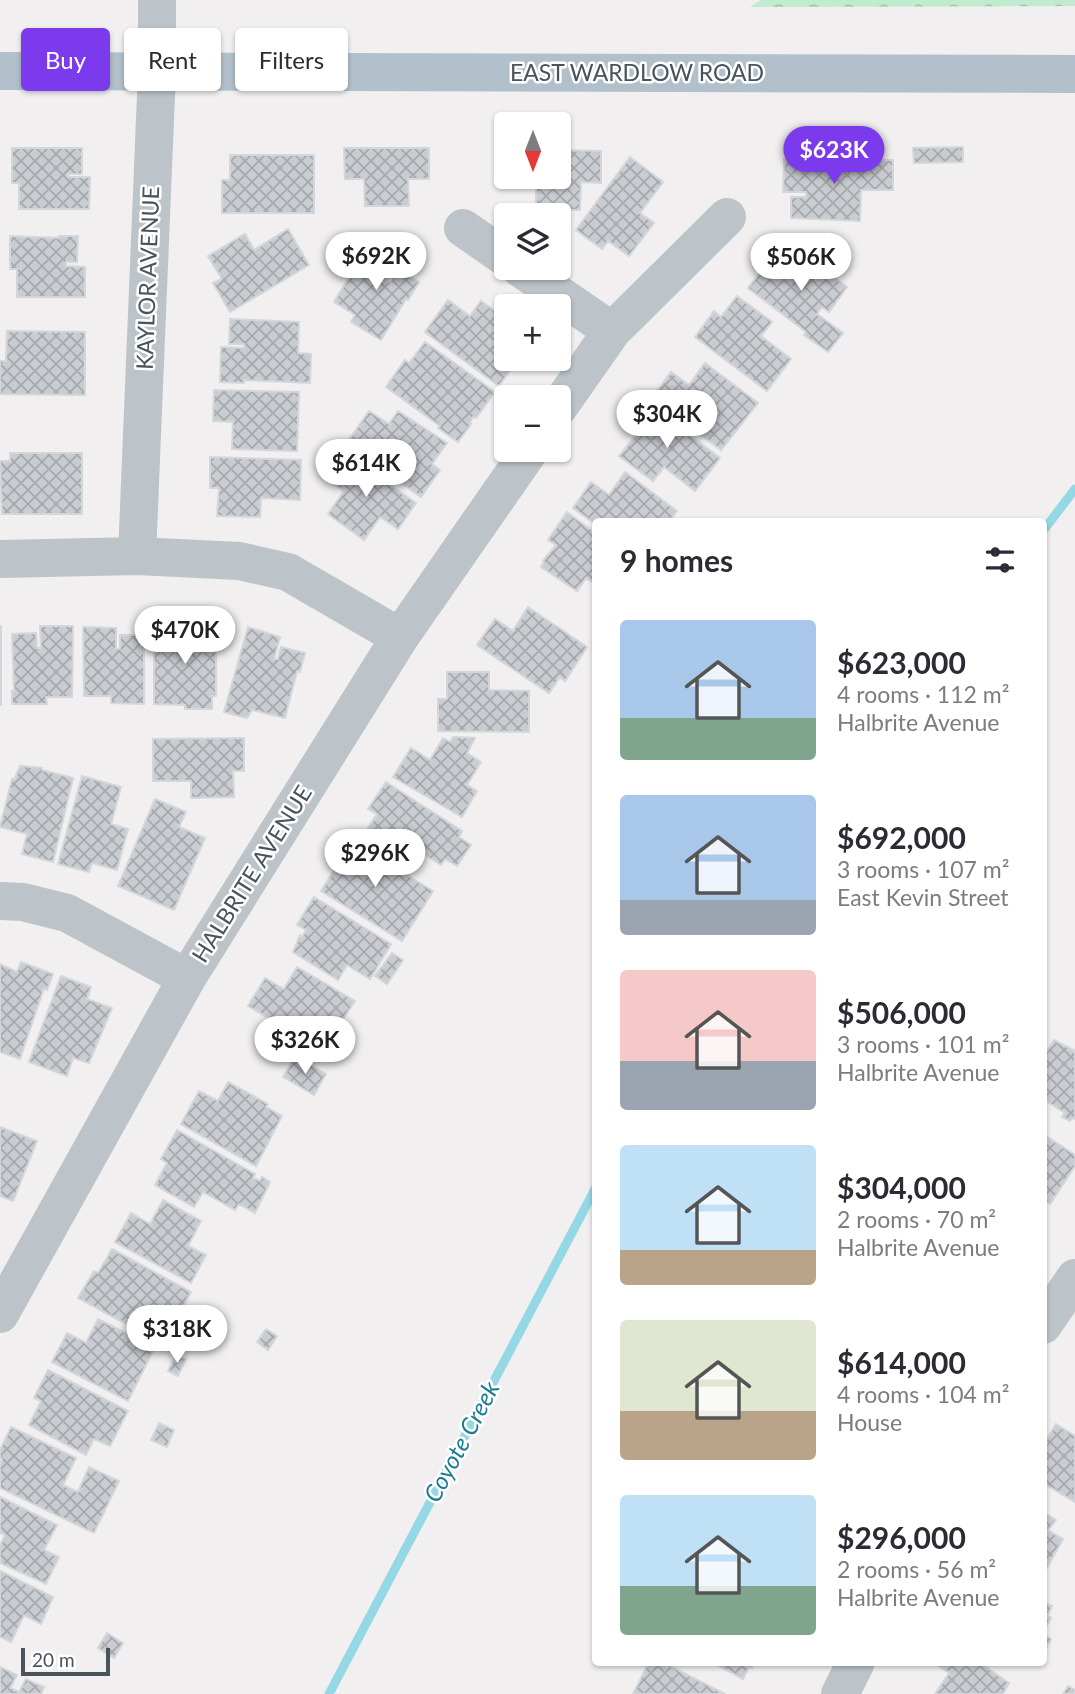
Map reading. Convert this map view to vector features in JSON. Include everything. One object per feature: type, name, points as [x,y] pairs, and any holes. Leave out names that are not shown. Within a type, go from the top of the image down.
[{"type":"main road","name":"EAST WARDLOW ROAD","points":[[0,71],[124,71]]},
{"type":"main road","name":"EAST WARDLOW ROAD","points":[[221,71],[1075,74]]},
{"type":"street","name":"KAYLOR AVENUE","points":[[157,0],[157,28]]},
{"type":"street","name":"KAYLOR AVENUE","points":[[137,556],[156,91]]},
{"type":"street","points":[[571,389],[612,331],[727,217]]},
{"type":"street","points":[[463,229],[494,250]]},
{"type":"street","points":[[538,280],[612,331]]},
{"type":"street","name":"HALBRITE AVENUE","points":[[3,1298],[187,978],[400,637],[522,462]]},
{"type":"street","points":[[0,559],[137,556],[239,561],[288,572],[400,637]]},
{"type":"street","points":[[0,901],[23,902],[67,913],[187,978]]},
{"type":"street","points":[[1047,1319],[1075,1278]]},
{"type":"street","points":[[840,1694],[854,1666]]},
{"type":"green space","points":[[761,0],[1075,0],[1075,6],[750,7]]},
{"type":"building","points":[[963,147],[963,162],[914,163],[913,148]]},
{"type":"building","points":[[12,148],[82,148],[82,174],[68,174],[68,177],[90,177],[89,209],[19,209],[19,183],[12,183]]},
{"type":"building","points":[[344,148],[429,148],[429,179],[408,179],[409,206],[365,206],[364,179],[345,179]]},
{"type":"building","points":[[571,150],[601,151],[601,183],[581,182],[580,210],[571,210],[571,203],[536,203],[536,189],[571,189]]},
{"type":"building","points":[[230,155],[314,155],[314,213],[222,213],[222,180],[230,180]]},
{"type":"building","points":[[630,157],[663,182],[640,213],[654,223],[629,256],[608,241],[602,249],[576,230]]},
{"type":"building","points":[[784,159],[893,160],[893,190],[861,190],[860,221],[791,218],[791,197],[806,197],[806,192],[783,192]]},
{"type":"building","points":[[288,229],[309,265],[230,312],[213,283],[222,279],[208,256],[245,234],[254,250]]},
{"type":"building","points":[[10,236],[78,236],[77,262],[66,262],[66,266],[85,267],[85,297],[17,297],[17,269],[10,269]]},
{"type":"building","points":[[785,240],[847,287],[829,312],[822,307],[817,314],[843,333],[828,352],[748,288]]},
{"type":"building","points":[[371,245],[400,260],[387,281],[390,282],[398,269],[419,282],[381,340],[351,322],[355,315],[334,302]]},
{"type":"building","points":[[737,296],[772,322],[761,336],[791,359],[767,391],[695,337],[714,311],[721,317]]},
{"type":"building","points":[[448,300],[470,316],[481,301],[494,310],[494,371],[510,371],[498,385],[425,332]]},
{"type":"building","points":[[230,319],[299,322],[298,353],[311,354],[310,383],[244,380],[244,383],[220,382],[221,347],[244,348],[244,344],[229,344]]},
{"type":"building","points":[[7,331],[85,332],[85,395],[0,394],[0,361],[6,361]]},
{"type":"building","points":[[425,342],[494,391],[476,418],[473,417],[458,442],[386,387],[405,360],[409,363]]},
{"type":"building","points":[[705,363],[758,403],[721,450],[652,398],[671,372],[689,385]]},
{"type":"building","points":[[214,390],[299,392],[297,451],[232,449],[233,422],[213,421]]},
{"type":"building","points":[[647,404],[720,458],[695,491],[664,467],[653,481],[619,456],[636,435],[628,429]]},
{"type":"building","points":[[369,411],[389,424],[398,411],[447,443],[432,464],[440,470],[421,497],[346,444]]},
{"type":"building","points":[[10,453],[82,453],[82,514],[2,514],[0,461],[10,461]]},
{"type":"building","points":[[345,454],[416,503],[398,529],[380,517],[364,540],[328,514],[344,491],[327,480]]},
{"type":"building","points":[[210,457],[301,460],[300,500],[261,498],[260,517],[217,516],[219,488],[210,488]]},
{"type":"building","points":[[625,472],[677,511],[672,518],[592,518],[592,522],[573,508],[591,482],[609,495]]},
{"type":"building","points":[[567,512],[592,531],[592,582],[586,578],[577,591],[541,567],[556,545],[548,540]]},
{"type":"building","points":[[528,607],[587,647],[565,681],[560,677],[549,693],[477,645],[495,619],[513,631]]},
{"type":"building","points":[[1,626],[1,705],[0,705]]},
{"type":"building","points":[[40,626],[73,626],[72,697],[46,697],[47,704],[12,704],[12,634],[36,633],[37,648],[41,648]]},
{"type":"building","points":[[154,626],[216,626],[216,696],[212,696],[212,709],[185,709],[185,705],[154,704]]},
{"type":"building","points":[[83,627],[116,628],[116,649],[120,649],[120,635],[144,635],[144,704],[111,703],[111,696],[84,696]]},
{"type":"building","points":[[248,627],[280,637],[274,659],[278,659],[281,647],[305,653],[300,672],[297,671],[285,718],[252,710],[247,718],[224,712]]},
{"type":"building","points":[[447,672],[489,672],[489,690],[529,691],[529,732],[438,731],[438,699],[447,699]]},
{"type":"building","points":[[453,737],[475,738],[467,753],[481,762],[467,785],[477,791],[462,817],[393,777],[411,748],[430,760],[443,738],[450,742]]},
{"type":"building","points":[[244,738],[244,771],[233,771],[234,797],[191,798],[191,781],[153,781],[153,739]]},
{"type":"building","points":[[20,766],[42,768],[73,778],[53,862],[22,854],[27,834],[0,827],[12,779],[14,780]]},
{"type":"building","points":[[82,776],[121,787],[111,824],[128,829],[117,870],[92,863],[89,872],[58,864]]},
{"type":"building","points":[[386,782],[462,831],[459,837],[471,845],[457,866],[445,859],[441,865],[409,845],[398,861],[362,837],[377,814],[368,809]]},
{"type":"building","points":[[155,799],[186,812],[179,827],[205,838],[174,910],[118,886]]},
{"type":"building","points":[[344,837],[433,891],[402,941],[321,891],[336,867],[328,862]]},
{"type":"building","points":[[314,897],[391,944],[370,979],[347,965],[338,980],[293,952],[300,935],[302,937],[306,930],[297,925]]},
{"type":"building","points":[[392,953],[403,960],[387,984],[375,976]]},
{"type":"building","points":[[21,962],[53,974],[47,990],[44,988],[20,1059],[0,1052],[0,964],[17,972]]},
{"type":"building","points":[[297,967],[355,1001],[323,1050],[248,1006],[265,978],[284,989]]},
{"type":"building","points":[[61,976],[91,987],[87,999],[112,1008],[89,1063],[73,1058],[67,1076],[29,1062]]},
{"type":"building","points":[[1054,1040],[1075,1051],[1075,1119],[1070,1121],[1062,1117],[1065,1113],[1047,1102],[1047,1051]]},
{"type":"building","points":[[295,1056],[326,1074],[314,1095],[283,1077]]},
{"type":"building","points":[[228,1082],[268,1104],[266,1107],[282,1116],[256,1166],[181,1124],[199,1091],[218,1101]]},
{"type":"building","points":[[0,1127],[37,1141],[13,1201],[0,1196]]},
{"type":"building","points":[[177,1130],[255,1174],[253,1178],[260,1181],[262,1177],[270,1182],[255,1213],[239,1204],[235,1210],[203,1192],[194,1207],[155,1185],[167,1163],[161,1159]]},
{"type":"building","points":[[1047,1137],[1075,1155],[1075,1166],[1050,1204],[1047,1202]]},
{"type":"building","points":[[163,1200],[201,1221],[188,1246],[206,1255],[191,1283],[115,1242],[131,1213],[150,1224]]},
{"type":"building","points":[[112,1249],[191,1292],[163,1344],[78,1298],[94,1271],[98,1273]]},
{"type":"building","points":[[98,1319],[138,1339],[137,1342],[153,1351],[128,1401],[52,1362],[67,1333],[86,1343]]},
{"type":"building","points":[[266,1329],[277,1336],[268,1350],[257,1342]]},
{"type":"building","points":[[176,1355],[186,1359],[178,1376],[168,1371]]},
{"type":"building","points":[[48,1370],[128,1411],[110,1446],[94,1439],[86,1455],[29,1425],[41,1401],[34,1398]]},
{"type":"building","points":[[159,1423],[174,1430],[167,1447],[151,1440]]},
{"type":"building","points":[[1056,1424],[1075,1436],[1075,1502],[1047,1485],[1047,1439]]},
{"type":"building","points":[[11,1427],[76,1458],[63,1485],[78,1492],[89,1467],[119,1481],[94,1533],[0,1488],[0,1450]]},
{"type":"building","points":[[0,1497],[57,1525],[44,1550],[59,1557],[46,1584],[0,1563],[0,1546],[5,1535],[0,1533]]},
{"type":"building","points":[[1047,1514],[1056,1520],[1048,1530],[1063,1539],[1047,1568]]},
{"type":"building","points":[[0,1571],[53,1597],[41,1624],[24,1615],[11,1642],[0,1637]]},
{"type":"building","points":[[107,1633],[123,1643],[114,1658],[98,1648]]},
{"type":"building","points":[[647,1666],[670,1666],[725,1694],[633,1694]]},
{"type":"building","points":[[719,1666],[753,1666],[749,1667],[743,1679]]},
{"type":"building","points":[[938,1666],[985,1666],[1009,1683],[1003,1694],[935,1694],[949,1673]]},
{"type":"building","points":[[0,1667],[17,1675],[10,1688],[19,1692],[26,1679],[44,1687],[41,1694],[0,1694]]},
{"type":"building","points":[[1068,1686],[1075,1690],[1075,1694],[1063,1694]]},
{"type":"waterway","name":"Coyote Creek","points":[[1047,526],[1075,489]]},
{"type":"waterway","name":"Coyote Creek","points":[[329,1694],[592,1195]]}]
